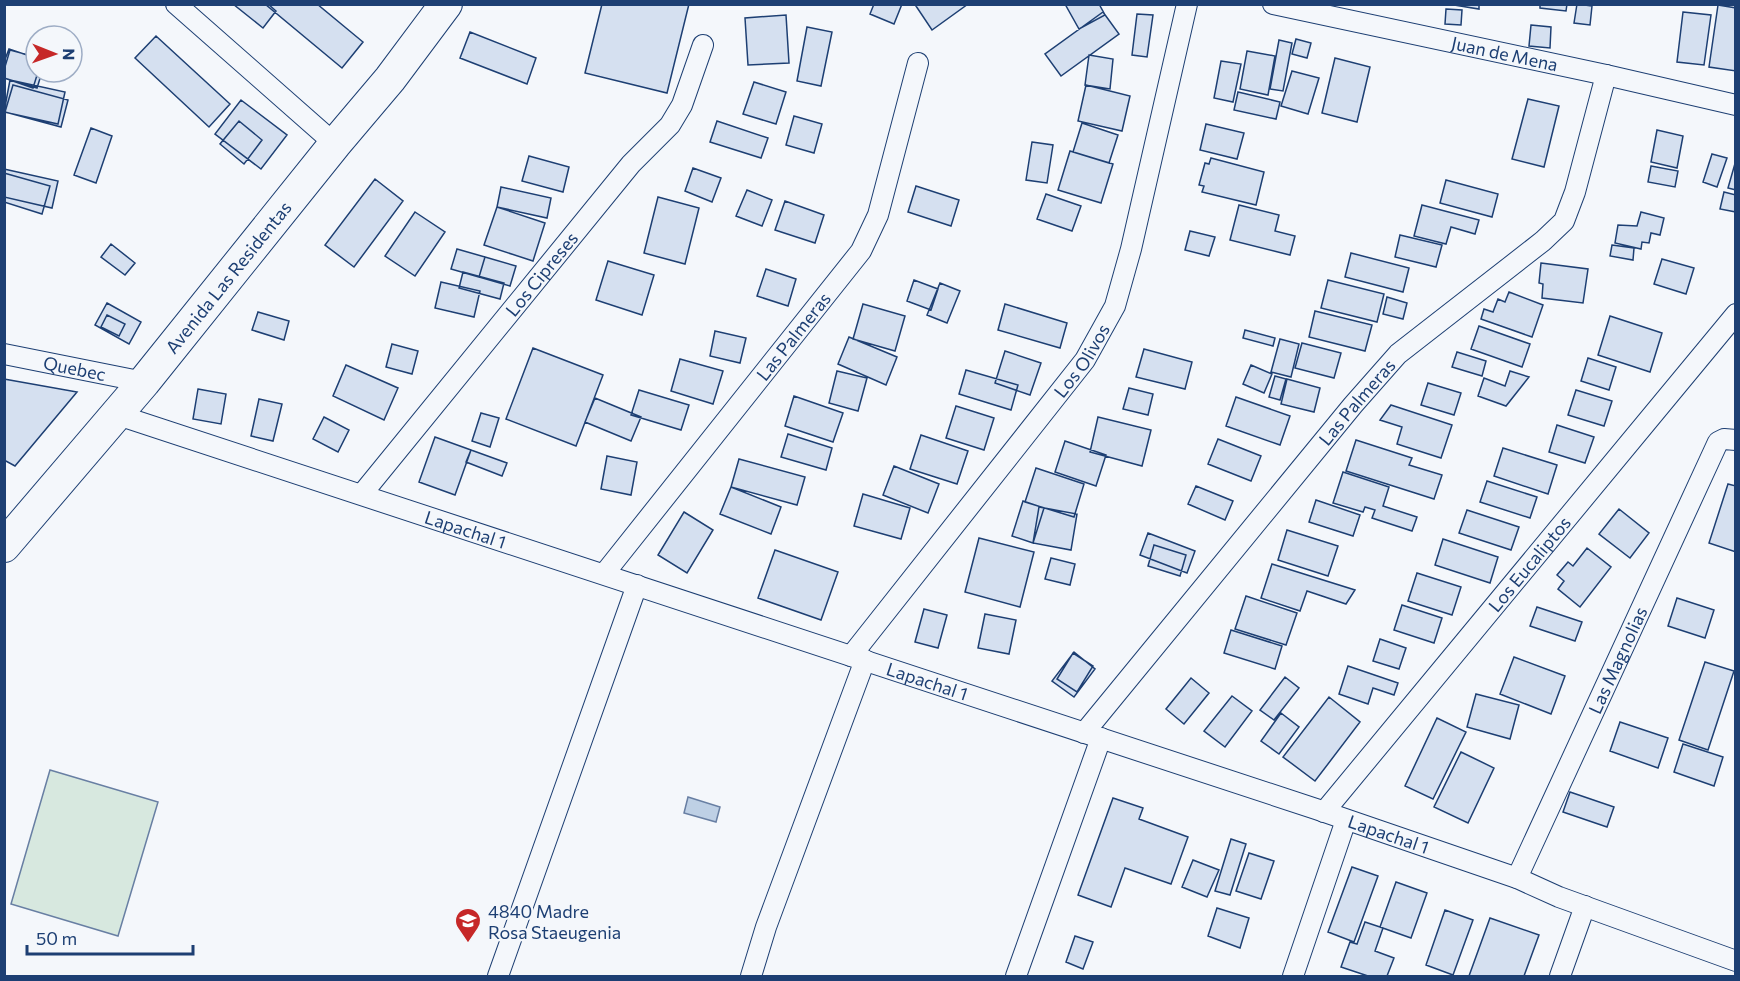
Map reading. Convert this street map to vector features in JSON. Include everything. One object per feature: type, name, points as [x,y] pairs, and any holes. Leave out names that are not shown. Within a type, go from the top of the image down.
[{"type":"main road","name":"Avenida Las Residentas","points":[[4,546],[144,382],[390,79],[446,4]]},
{"type":"street","points":[[176,4],[336,144]]},
{"type":"street","name":"Los Olivos","points":[[751,976],[858,658],[1085,360],[1115,306],[1131,249],[1187,4]]},
{"type":"street","name":"Juan de Mena","points":[[1273,4],[1736,105]]},
{"type":"street","name":"Los Cipreses","points":[[362,494],[631,164],[670,125],[686,98],[703,45]]},
{"type":"street","name":"Las Palmeras","points":[[604,574],[861,251],[878,215],[918,63]]},
{"type":"street","name":"Las Palmeras","points":[[1016,976],[1092,735],[1346,414],[1398,354],[1543,241],[1564,221],[1575,192],[1606,75]]},
{"type":"street","name":"Los Eucaliptos","points":[[1324,812],[1736,314]]},
{"type":"street","name":"Quebec","points":[[4,354],[144,382]]},
{"type":"street","name":"Lapachal 1","points":[[116,414],[1324,812],[1517,878],[1585,906],[1736,961]]},
{"type":"street","name":"Las Magnolias","points":[[1517,878],[1727,441]]},
{"type":"street","points":[[498,976],[637,585]]},
{"type":"street","points":[[1293,976],[1346,820]]},
{"type":"street","points":[[1560,976],[1585,906]]},
{"type":"shaded area","points":[[50,770],[158,802],[118,936],[11,904]]},
{"type":"water","points":[[688,797],[720,807],[716,822],[684,813]]},
{"type":"building","points":[[233,4],[268,4],[276,11],[263,28]]},
{"type":"building","points":[[265,4],[317,4],[363,42],[342,68]]},
{"type":"building","points":[[602,4],[689,4],[667,93],[585,73]]},
{"type":"building","points":[[874,4],[902,4],[894,24],[870,14]]},
{"type":"building","points":[[918,4],[968,4],[932,30],[916,6]]},
{"type":"building","points":[[1065,4],[1099,4],[1105,15],[1079,29]]},
{"type":"building","points":[[1448,4],[1479,4],[1479,9]]},
{"type":"building","points":[[1540,4],[1567,4],[1566,11],[1540,8]]},
{"type":"building","points":[[1577,4],[1592,6],[1590,25],[1574,23]]},
{"type":"building","points":[[1718,5],[1736,8],[1736,71],[1709,67]]},
{"type":"building","points":[[1446,9],[1462,10],[1461,25],[1445,24]]},
{"type":"building","points":[[1103,12],[1119,34],[1061,76],[1045,54]]},
{"type":"building","points":[[1683,12],[1711,15],[1704,65],[1677,62]]},
{"type":"building","points":[[1137,14],[1153,15],[1147,57],[1132,55]]},
{"type":"building","points":[[786,15],[789,63],[748,65],[745,18]]},
{"type":"building","points":[[1531,25],[1551,27],[1550,48],[1529,46]]},
{"type":"building","points":[[807,27],[832,32],[821,86],[797,81]]},
{"type":"building","points":[[470,32],[536,58],[527,84],[460,58]]},
{"type":"building","points":[[156,36],[230,104],[209,127],[135,58]]},
{"type":"building","points":[[1296,39],[1311,43],[1307,58],[1292,54]]},
{"type":"building","points":[[1279,40],[1292,43],[1283,91],[1270,89]]},
{"type":"building","points":[[9,49],[24,54],[24,84],[34,84],[33,88],[4,78],[4,62]]},
{"type":"building","points":[[10,50],[24,54],[24,84],[38,84],[37,88],[4,78]]},
{"type":"building","points":[[1247,51],[1275,56],[1268,95],[1240,89]]},
{"type":"building","points":[[1089,55],[1113,59],[1110,89],[1085,85]]},
{"type":"building","points":[[1335,58],[1370,67],[1357,122],[1322,113]]},
{"type":"building","points":[[1221,61],[1241,64],[1233,102],[1214,98]]},
{"type":"building","points":[[1292,71],[1319,78],[1308,114],[1281,106]]},
{"type":"building","points":[[10,80],[65,92],[58,124],[4,112]]},
{"type":"building","points":[[754,82],[786,92],[776,124],[743,114]]},
{"type":"building","points":[[13,85],[68,100],[61,127],[5,112]]},
{"type":"building","points":[[1086,85],[1130,96],[1122,131],[1078,121]]},
{"type":"building","points":[[1238,92],[1280,102],[1276,119],[1234,110]]},
{"type":"building","points":[[1528,99],[1559,106],[1544,167],[1512,159]]},
{"type":"building","points":[[241,100],[287,135],[261,169],[215,134]]},
{"type":"building","points":[[794,116],[822,124],[814,153],[786,145]]},
{"type":"building","points":[[239,121],[262,140],[244,164],[220,144]]},
{"type":"building","points":[[717,121],[768,138],[761,158],[710,142]]},
{"type":"building","points":[[1082,123],[1118,135],[1109,163],[1073,152]]},
{"type":"building","points":[[1206,124],[1244,133],[1237,159],[1200,150]]},
{"type":"building","points":[[91,128],[112,136],[96,183],[74,175]]},
{"type":"building","points":[[1657,130],[1683,136],[1677,168],[1651,162]]},
{"type":"building","points":[[1032,142],[1053,145],[1047,183],[1026,180]]},
{"type":"building","points":[[1070,151],[1113,164],[1101,203],[1058,190]]},
{"type":"building","points":[[1712,154],[1727,158],[1717,187],[1703,182]]},
{"type":"building","points":[[529,156],[569,167],[563,192],[522,181]]},
{"type":"building","points":[[1211,158],[1264,172],[1256,205],[1202,192],[1204,186],[1199,185],[1205,163],[1209,164]]},
{"type":"building","points":[[1736,160],[1736,190],[1728,188]]},
{"type":"building","points":[[1651,166],[1678,171],[1675,187],[1648,182]]},
{"type":"building","points":[[693,168],[721,178],[712,202],[685,191]]},
{"type":"building","points":[[4,169],[58,181],[52,208],[4,197]]},
{"type":"building","points":[[4,173],[50,186],[42,214],[4,202]]},
{"type":"building","points":[[375,179],[403,201],[354,267],[325,245]]},
{"type":"building","points":[[1446,180],[1498,194],[1492,217],[1440,203]]},
{"type":"building","points":[[916,186],[959,200],[951,226],[908,212]]},
{"type":"building","points":[[501,187],[551,198],[547,218],[497,207]]},
{"type":"building","points":[[747,190],[772,200],[762,226],[736,216]]},
{"type":"building","points":[[1724,192],[1736,195],[1736,212],[1720,209]]},
{"type":"building","points":[[1046,194],[1081,206],[1072,231],[1037,219]]},
{"type":"building","points":[[658,197],[699,208],[685,264],[644,253]]},
{"type":"building","points":[[785,201],[824,215],[815,243],[775,230]]},
{"type":"building","points":[[1239,205],[1279,215],[1275,231],[1295,236],[1290,255],[1230,240]]},
{"type":"building","points":[[1422,205],[1479,220],[1475,234],[1451,227],[1446,244],[1414,236]]},
{"type":"building","points":[[497,207],[545,223],[533,261],[484,245]]},
{"type":"building","points":[[415,212],[445,232],[415,276],[385,256]]},
{"type":"building","points":[[1641,212],[1664,218],[1660,235],[1651,233],[1649,243],[1642,242],[1641,249],[1615,243],[1618,225],[1637,226]]},
{"type":"building","points":[[1190,231],[1215,237],[1209,256],[1185,250]]},
{"type":"building","points":[[1400,235],[1442,245],[1436,267],[1395,257]]},
{"type":"building","points":[[111,244],[135,263],[125,275],[101,257]]},
{"type":"building","points":[[1612,245],[1634,248],[1633,260],[1610,256]]},
{"type":"building","points":[[457,249],[485,257],[479,277],[451,269]]},
{"type":"building","points":[[1351,253],[1409,268],[1403,292],[1345,277]]},
{"type":"building","points":[[485,257],[516,266],[510,286],[479,277]]},
{"type":"building","points":[[1662,259],[1694,268],[1686,294],[1654,284]]},
{"type":"building","points":[[608,261],[654,275],[642,315],[596,300]]},
{"type":"building","points":[[1541,263],[1588,269],[1583,303],[1542,298],[1543,284],[1539,283]]},
{"type":"building","points":[[766,269],[796,279],[788,306],[757,296]]},
{"type":"building","points":[[463,272],[504,283],[500,299],[459,288]]},
{"type":"building","points":[[914,280],[938,289],[931,310],[907,301]]},
{"type":"building","points":[[1328,280],[1384,294],[1377,322],[1321,308]]},
{"type":"building","points":[[441,282],[480,291],[474,317],[435,308]]},
{"type":"building","points":[[940,283],[960,291],[947,323],[927,315]]},
{"type":"building","points":[[1509,292],[1543,305],[1532,337],[1481,319],[1484,309],[1493,312],[1498,299],[1505,302]]},
{"type":"building","points":[[1387,297],[1407,303],[1403,319],[1383,314]]},
{"type":"building","points":[[107,303],[141,322],[129,344],[95,325]]},
{"type":"building","points":[[863,304],[905,316],[895,351],[853,339]]},
{"type":"building","points":[[1005,304],[1067,323],[1060,348],[998,330]]},
{"type":"building","points":[[1315,311],[1372,325],[1365,351],[1309,337]]},
{"type":"building","points":[[258,312],[289,321],[284,340],[252,330]]},
{"type":"building","points":[[107,315],[125,324],[119,336],[101,327]]},
{"type":"building","points":[[1610,316],[1662,333],[1650,372],[1598,355]]},
{"type":"building","points":[[1479,326],[1530,344],[1522,367],[1471,349]]},
{"type":"building","points":[[1245,330],[1275,338],[1273,346],[1243,338]]},
{"type":"building","points":[[715,331],[746,338],[740,363],[710,356]]},
{"type":"building","points":[[849,337],[897,357],[886,385],[838,364]]},
{"type":"building","points":[[1280,339],[1299,344],[1291,377],[1271,372]]},
{"type":"building","points":[[1302,343],[1341,353],[1334,378],[1295,368]]},
{"type":"building","points":[[392,344],[418,351],[412,374],[386,367]]},
{"type":"building","points":[[533,348],[603,375],[576,446],[506,419]]},
{"type":"building","points":[[1144,349],[1192,362],[1185,389],[1136,377]]},
{"type":"building","points":[[1005,351],[1041,363],[1030,395],[995,383]]},
{"type":"building","points":[[1457,352],[1486,361],[1482,376],[1452,367]]},
{"type":"building","points":[[1588,358],[1616,367],[1609,390],[1581,381]]},
{"type":"building","points":[[680,359],[723,371],[713,404],[671,391]]},
{"type":"building","points":[[346,365],[398,388],[384,420],[333,396]]},
{"type":"building","points":[[1251,365],[1272,374],[1264,393],[1243,384]]},
{"type":"building","points":[[966,370],[1018,385],[1011,410],[959,394]]},
{"type":"building","points":[[837,371],[867,378],[858,411],[829,403]]},
{"type":"building","points":[[1510,371],[1529,377],[1506,406],[1478,396],[1484,378],[1505,386]]},
{"type":"building","points":[[1275,376],[1286,379],[1280,400],[1269,397]]},
{"type":"building","points":[[4,379],[77,392],[15,466],[4,460]]},
{"type":"building","points":[[1287,379],[1320,388],[1314,412],[1281,404]]},
{"type":"building","points":[[1428,383],[1461,393],[1454,415],[1421,405]]},
{"type":"building","points":[[1129,388],[1153,394],[1148,415],[1123,409]]},
{"type":"building","points":[[198,389],[226,394],[221,424],[193,419]]},
{"type":"building","points":[[639,390],[689,405],[681,430],[631,415]]},
{"type":"building","points":[[1576,390],[1612,401],[1604,426],[1568,415]]},
{"type":"building","points":[[794,396],[843,413],[833,442],[785,426]]},
{"type":"building","points":[[1236,397],[1290,416],[1280,445],[1226,426]]},
{"type":"building","points":[[595,398],[641,417],[631,441],[585,422]]},
{"type":"building","points":[[259,399],[282,404],[273,441],[251,436]]},
{"type":"building","points":[[1391,405],[1452,425],[1441,458],[1397,444],[1402,427],[1380,420]]},
{"type":"building","points":[[956,406],[994,418],[984,450],[946,438]]},
{"type":"building","points":[[481,413],[499,418],[490,447],[472,441]]},
{"type":"building","points":[[324,417],[349,430],[338,452],[313,439]]},
{"type":"building","points":[[1098,417],[1151,430],[1142,466],[1090,452]]},
{"type":"building","points":[[1557,425],[1594,437],[1585,463],[1549,452]]},
{"type":"building","points":[[788,434],[832,448],[826,470],[781,457]]},
{"type":"building","points":[[921,435],[968,451],[957,484],[910,469]]},
{"type":"building","points":[[435,437],[471,450],[455,495],[419,482]]},
{"type":"building","points":[[1218,439],[1261,456],[1251,481],[1208,464]]},
{"type":"building","points":[[1356,440],[1412,458],[1409,465],[1442,475],[1434,499],[1346,471]]},
{"type":"building","points":[[1065,441],[1106,455],[1096,486],[1055,472]]},
{"type":"building","points":[[1503,448],[1557,465],[1548,494],[1494,476]]},
{"type":"building","points":[[471,450],[507,463],[502,476],[466,462]]},
{"type":"building","points":[[607,456],[637,462],[631,495],[601,489]]},
{"type":"building","points":[[739,459],[805,477],[797,505],[731,487]]},
{"type":"building","points":[[894,466],[939,484],[928,513],[883,495]]},
{"type":"building","points":[[1036,468],[1084,484],[1074,517],[1025,502]]},
{"type":"building","points":[[1343,472],[1389,487],[1383,506],[1417,517],[1412,531],[1372,518],[1375,510],[1365,507],[1363,512],[1333,503]]},
{"type":"building","points":[[1487,481],[1537,497],[1530,518],[1480,502]]},
{"type":"building","points":[[1728,484],[1736,486],[1736,552],[1709,543]]},
{"type":"building","points":[[1196,486],[1233,501],[1225,520],[1188,504]]},
{"type":"building","points":[[731,487],[781,507],[771,534],[720,514]]},
{"type":"building","points":[[863,494],[910,508],[901,539],[854,526]]},
{"type":"building","points":[[1316,500],[1360,515],[1353,536],[1309,522]]},
{"type":"building","points":[[1023,501],[1044,508],[1033,543],[1012,536]]},
{"type":"building","points":[[1039,507],[1077,514],[1071,550],[1033,543]]},
{"type":"building","points":[[1619,509],[1649,533],[1630,558],[1599,534]]},
{"type":"building","points":[[1467,510],[1519,527],[1511,550],[1459,533]]},
{"type":"building","points":[[684,512],[713,530],[687,573],[658,555]]},
{"type":"building","points":[[1287,530],[1338,546],[1328,576],[1278,560]]},
{"type":"building","points":[[1148,533],[1195,551],[1187,573],[1140,555]]},
{"type":"building","points":[[979,538],[1034,552],[1020,607],[965,592]]},
{"type":"building","points":[[1443,539],[1498,557],[1490,583],[1435,565]]},
{"type":"building","points":[[1154,545],[1186,555],[1180,576],[1148,566]]},
{"type":"building","points":[[1587,548],[1611,567],[1580,607],[1558,589],[1564,581],[1557,575],[1568,562],[1573,566]]},
{"type":"building","points":[[775,550],[838,572],[821,620],[758,598]]},
{"type":"building","points":[[1051,558],[1075,564],[1070,585],[1045,579]]},
{"type":"building","points":[[1272,564],[1355,590],[1346,604],[1307,591],[1300,611],[1261,598]]},
{"type":"building","points":[[1417,573],[1461,587],[1452,615],[1408,601]]},
{"type":"building","points":[[1246,596],[1297,613],[1286,645],[1235,629]]},
{"type":"building","points":[[1677,598],[1714,610],[1705,638],[1668,626]]},
{"type":"building","points":[[1402,605],[1442,618],[1434,643],[1394,630]]},
{"type":"building","points":[[1537,607],[1582,622],[1575,641],[1530,626]]},
{"type":"building","points":[[924,609],[947,615],[938,648],[915,642]]},
{"type":"building","points":[[985,614],[1016,620],[1009,654],[978,648]]},
{"type":"building","points":[[1231,630],[1282,646],[1275,669],[1224,653]]},
{"type":"building","points":[[1380,639],[1406,648],[1399,669],[1373,661]]},
{"type":"building","points":[[1074,652],[1095,669],[1074,697],[1052,681]]},
{"type":"building","points":[[1073,653],[1093,666],[1077,692],[1057,679]]},
{"type":"building","points":[[1514,657],[1565,676],[1551,714],[1500,694]]},
{"type":"building","points":[[1705,662],[1734,671],[1708,750],[1679,740]]},
{"type":"building","points":[[1348,666],[1398,683],[1394,695],[1373,688],[1368,704],[1339,694]]},
{"type":"building","points":[[1285,677],[1299,688],[1274,720],[1260,710]]},
{"type":"building","points":[[1191,678],[1209,693],[1184,724],[1166,709]]},
{"type":"building","points":[[1476,694],[1519,705],[1510,739],[1467,727]]},
{"type":"building","points":[[1232,696],[1252,711],[1225,747],[1204,731]]},
{"type":"building","points":[[1329,697],[1360,722],[1315,781],[1283,757]]},
{"type":"building","points":[[1281,713],[1299,727],[1279,754],[1261,741]]},
{"type":"building","points":[[1437,718],[1466,732],[1433,799],[1405,786]]},
{"type":"building","points":[[1620,722],[1668,738],[1658,768],[1610,751]]},
{"type":"building","points":[[1683,744],[1723,757],[1714,786],[1674,772]]},
{"type":"building","points":[[1461,752],[1494,768],[1468,823],[1434,807]]},
{"type":"building","points":[[1570,792],[1614,807],[1607,827],[1563,812]]},
{"type":"building","points":[[1113,798],[1143,808],[1139,819],[1188,837],[1171,884],[1125,868],[1111,907],[1078,895]]},
{"type":"building","points":[[1231,839],[1246,844],[1230,895],[1215,891]]},
{"type":"building","points":[[1249,853],[1274,861],[1261,899],[1236,891]]},
{"type":"building","points":[[1193,860],[1219,870],[1207,897],[1182,887]]},
{"type":"building","points":[[1352,867],[1378,876],[1354,942],[1328,932]]},
{"type":"building","points":[[1396,882],[1427,893],[1411,938],[1380,927]]},
{"type":"building","points":[[1217,908],[1249,918],[1240,948],[1208,936]]},
{"type":"building","points":[[1445,910],[1473,920],[1453,975],[1426,965]]},
{"type":"building","points":[[1490,918],[1539,935],[1524,976],[1469,976]]},
{"type":"building","points":[[1365,922],[1383,928],[1375,951],[1394,958],[1387,976],[1368,976],[1341,967],[1350,942],[1357,944]]},
{"type":"building","points":[[1075,936],[1093,942],[1083,969],[1066,962]]},
{"type":"place","name":"4840 Madre Rosa Staeugenia","points":[[468,944]]}]
